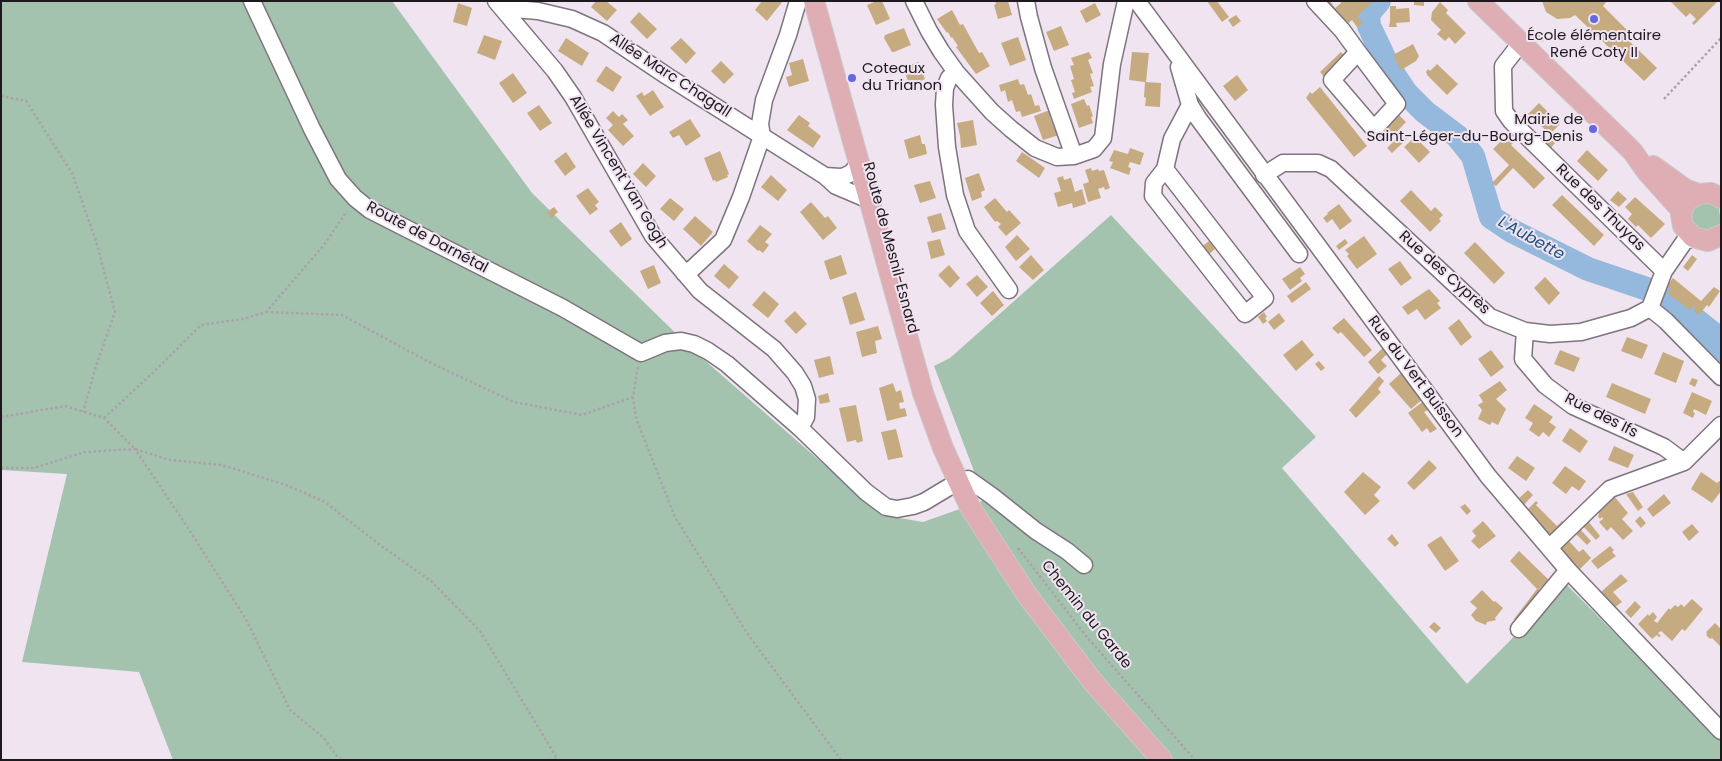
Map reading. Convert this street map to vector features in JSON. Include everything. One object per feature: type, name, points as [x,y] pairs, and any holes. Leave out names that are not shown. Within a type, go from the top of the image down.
[{"type":"main road","name":"Route de Mesnil-Esnard","points":[[814,1],[923,394],[943,448],[963,481]]},
{"type":"main road","name":"Route de Mesnil-Esnard","points":[[824,1],[930,392],[963,481]]},
{"type":"main road","points":[[1478,1],[1633,152],[1685,189],[1698,194]]},
{"type":"main road","points":[[1633,152],[1647,172],[1682,211]]},
{"type":"main road","points":[[1711,241],[1683,226],[1682,211],[1688,200],[1698,194],[1708,193],[1720,197]]},
{"type":"main road","points":[[963,481],[994,542],[1026,595],[1072,657],[1162,760]]},
{"type":"street","name":"Route de Darnétal","points":[[252,1],[312,129],[338,179],[355,198],[370,210],[390,221],[563,308],[641,353]]},
{"type":"street","points":[[684,273],[692,269],[723,240],[741,197],[762,136],[760,124],[764,100],[788,35],[798,1]]},
{"type":"street","points":[[914,1],[929,31],[956,72],[992,112],[1035,148],[1057,158],[1074,156],[1097,147],[1103,138],[1112,64],[1126,1]]},
{"type":"street","points":[[1026,1],[1043,68],[1074,156]]},
{"type":"street","name":"Rue du Vert Buisson","points":[[1137,1],[1488,476],[1568,570],[1721,731]]},
{"type":"street","points":[[1315,1],[1342,30],[1358,52]]},
{"type":"street","name":"Allée Marc Chagall","points":[[499,5],[572,19],[603,33],[825,176],[836,186],[869,200]]},
{"type":"street","name":"Allée Vincent Van Gogh","points":[[499,5],[555,71],[573,97],[653,236],[700,291],[774,349],[795,373],[803,386],[807,399],[806,417],[800,428]]},
{"type":"street","name":"Rue des Thuyas","points":[[1521,43],[1503,66],[1504,111],[1511,121],[1664,271]]},
{"type":"street","points":[[1174,53],[1190,105],[1198,118],[1299,254]]},
{"type":"street","points":[[956,72],[949,78],[945,88],[944,105],[947,147],[954,195],[967,231],[1009,290]]},
{"type":"street","points":[[1165,169],[1265,298],[1244,314],[1153,196],[1154,183],[1165,169],[1172,139],[1190,105]]},
{"type":"street","name":"Rue des Cyprès","points":[[1264,175],[1283,163],[1318,163],[1331,168],[1490,316],[1525,331],[1550,334],[1581,332],[1631,318],[1650,308]]},
{"type":"street","points":[[825,176],[845,176],[851,173],[859,164]]},
{"type":"street","points":[[1711,241],[1684,242],[1664,271],[1650,308],[1666,321],[1721,377]]},
{"type":"street","name":"Rue des Ifs","points":[[1525,331],[1523,359],[1545,385],[1573,406],[1664,446],[1684,462]]},
{"type":"street","points":[[641,353],[657,345],[674,342],[688,342],[700,347],[727,364],[800,428],[866,492],[886,507],[897,509],[913,506],[963,481],[992,496],[1036,531],[1067,550],[1084,564]]},
{"type":"street","points":[[1549,548],[1610,489],[1684,462],[1721,425]]},
{"type":"street","points":[[1519,629],[1568,570]]},
{"type":"path","points":[[1664,99],[1721,38]]},
{"type":"path","points":[[1,96],[26,101],[72,173],[96,241],[115,312],[96,366],[83,412]]},
{"type":"path","points":[[266,312],[324,245],[355,198]]},
{"type":"path","points":[[104,418],[201,325],[244,319],[266,312],[342,315],[431,363],[514,402],[582,416],[632,398]]},
{"type":"path","points":[[641,353],[632,398],[636,418],[675,517],[747,633],[841,760]]},
{"type":"path","points":[[1,417],[65,406],[104,418],[135,449],[247,621],[290,710],[323,737],[340,760]]},
{"type":"path","points":[[1,468],[34,468],[85,452],[135,449],[170,460],[222,465],[286,485],[325,502],[380,545],[431,581],[480,631],[558,759],[549,760]]},
{"type":"path","name":"Chemin du Garde","points":[[1017,547],[1086,636],[1195,760]]},
{"type":"green space","points":[[1,1],[392,1],[532,193],[694,351],[882,515],[923,522],[985,500],[934,366],[950,358],[1111,215],[1316,437],[1282,468],[1467,684],[1566,584],[1721,740],[1721,760],[173,760],[139,672],[22,662],[67,474],[1,470]]},
{"type":"green space","points":[[1701,202],[1716,204],[1719,208],[1721,224],[1717,228],[1700,232],[1690,222],[1691,211]]},
{"type":"building","points":[[596,1],[606,1],[617,10],[607,21],[591,7]]},
{"type":"building","points":[[762,1],[783,1],[767,21],[755,10]]},
{"type":"building","points":[[882,1],[890,19],[876,25],[867,5]]},
{"type":"building","points":[[995,1],[1008,1],[1012,15],[998,19],[994,5],[996,4]]},
{"type":"building","points":[[1207,1],[1217,1],[1229,17],[1222,22]]},
{"type":"building","points":[[1321,1],[1330,1],[1335,8],[1341,3],[1340,1],[1374,1],[1357,16],[1363,23],[1357,27],[1352,20],[1345,26]]},
{"type":"building","points":[[1414,1],[1424,1],[1424,6],[1414,5]]},
{"type":"building","points":[[1542,1],[1607,1],[1603,6],[1628,31],[1624,36],[1657,68],[1644,81],[1575,15],[1570,18],[1557,19],[1546,12]]},
{"type":"building","points":[[1670,1],[1718,1],[1694,25],[1692,23],[1696,19],[1690,13],[1686,17]]},
{"type":"building","points":[[1440,2],[1448,10],[1446,13],[1466,33],[1455,44],[1449,37],[1445,41],[1437,34],[1441,30],[1431,20],[1432,12]]},
{"type":"building","points":[[458,3],[472,8],[467,26],[453,22]]},
{"type":"building","points":[[1095,3],[1101,15],[1086,23],[1080,11]]},
{"type":"building","points":[[1390,6],[1396,6],[1396,9],[1409,8],[1410,22],[1396,23],[1397,27],[1389,27]]},
{"type":"building","points":[[952,10],[960,25],[963,24],[979,53],[982,52],[990,66],[976,74],[956,47],[958,46],[952,37],[937,19]]},
{"type":"building","points":[[639,12],[657,29],[647,39],[630,22]]},
{"type":"building","points":[[1236,15],[1241,21],[1233,27],[1228,20]]},
{"type":"building","points":[[1061,26],[1069,45],[1054,51],[1046,32]]},
{"type":"building","points":[[904,28],[911,45],[892,52],[884,38],[885,35]]},
{"type":"building","points":[[1541,31],[1547,37],[1542,42],[1535,36]]},
{"type":"building","points":[[484,35],[502,41],[495,60],[477,53]]},
{"type":"building","points":[[1018,37],[1026,60],[1010,66],[1001,43]]},
{"type":"building","points":[[566,38],[589,53],[582,66],[558,51]]},
{"type":"building","points":[[681,38],[696,53],[686,64],[670,48]]},
{"type":"building","points":[[1413,44],[1419,56],[1416,61],[1401,70],[1393,55]]},
{"type":"building","points":[[1089,52],[1092,58],[1088,60],[1093,73],[1090,74],[1094,86],[1090,87],[1092,92],[1074,99],[1072,93],[1075,92],[1071,80],[1074,79],[1070,66],[1074,65],[1071,58]]},
{"type":"building","points":[[1132,52],[1149,53],[1146,82],[1161,83],[1160,107],[1145,106],[1145,82],[1129,80]]},
{"type":"building","points":[[1341,52],[1348,59],[1326,79],[1320,72]]},
{"type":"building","points":[[803,59],[809,81],[789,87],[786,77],[792,75],[789,63]]},
{"type":"building","points":[[721,61],[734,74],[724,84],[711,71]]},
{"type":"building","points":[[918,62],[925,79],[910,86],[903,68]]},
{"type":"building","points":[[1437,64],[1458,84],[1447,95],[1426,72],[1428,69],[1430,71]]},
{"type":"building","points":[[606,66],[622,77],[613,92],[596,81]]},
{"type":"building","points":[[513,73],[527,93],[513,103],[499,83]]},
{"type":"building","points":[[1237,75],[1248,90],[1235,101],[1223,86]]},
{"type":"building","points":[[1018,79],[1020,85],[1024,84],[1028,95],[1031,94],[1035,106],[1039,105],[1041,111],[1022,117],[1020,111],[1016,112],[1012,100],[1008,102],[1005,90],[1001,92],[999,85]]},
{"type":"building","points":[[1320,87],[1367,146],[1354,157],[1306,98],[1310,92],[1312,94]]},
{"type":"building","points":[[653,90],[664,107],[650,116],[636,96],[642,92],[644,96]]},
{"type":"building","points":[[1084,99],[1087,106],[1089,105],[1093,116],[1091,117],[1093,123],[1079,128],[1071,104]]},
{"type":"building","points":[[1539,103],[1560,124],[1550,134],[1528,114]]},
{"type":"building","points":[[539,105],[552,123],[540,131],[527,113]]},
{"type":"building","points":[[1050,110],[1052,116],[1050,117],[1059,135],[1043,140],[1034,116]]},
{"type":"building","points":[[613,111],[619,117],[622,114],[628,120],[623,124],[634,136],[623,146],[608,130],[613,125],[606,118]]},
{"type":"building","points":[[799,115],[810,123],[808,126],[821,136],[813,148],[787,130]]},
{"type":"building","points":[[1399,115],[1406,122],[1386,143],[1379,136]]},
{"type":"building","points":[[690,119],[701,136],[686,146],[679,135],[673,138],[669,132]]},
{"type":"building","points":[[973,120],[977,145],[961,148],[957,123]]},
{"type":"building","points":[[1402,133],[1407,139],[1392,153],[1387,148]]},
{"type":"building","points":[[920,135],[922,144],[925,144],[927,154],[909,159],[904,140]]},
{"type":"building","points":[[1415,137],[1430,152],[1419,163],[1404,147]]},
{"type":"building","points":[[1504,138],[1508,142],[1510,139],[1514,142],[1511,145],[1545,178],[1534,189],[1513,168],[1496,186],[1492,183],[1509,165],[1493,149]]},
{"type":"building","points":[[1550,138],[1555,143],[1551,148],[1546,142]]},
{"type":"building","points":[[1130,148],[1144,153],[1140,165],[1130,162],[1128,167],[1131,168],[1129,175],[1110,168],[1113,162],[1109,161],[1114,150],[1128,154]]},
{"type":"building","points":[[1587,150],[1608,170],[1598,181],[1577,161]]},
{"type":"building","points":[[720,151],[729,174],[727,175],[728,177],[716,182],[715,180],[713,181],[704,158]]},
{"type":"building","points":[[566,152],[576,167],[565,176],[554,161]]},
{"type":"building","points":[[1022,152],[1045,168],[1039,178],[1016,161]]},
{"type":"building","points":[[643,163],[656,176],[646,187],[633,174]]},
{"type":"building","points":[[1091,168],[1092,171],[1104,170],[1110,188],[1105,190],[1104,187],[1098,189],[1101,198],[1088,202],[1083,184],[1089,182],[1085,170]]},
{"type":"building","points":[[979,173],[985,190],[981,192],[982,197],[972,201],[965,178]]},
{"type":"building","points":[[771,175],[787,190],[778,201],[761,187]]},
{"type":"building","points":[[1063,176],[1064,180],[1071,178],[1075,192],[1082,189],[1086,204],[1073,208],[1072,203],[1058,207],[1054,193],[1061,191],[1057,178]]},
{"type":"building","points":[[930,181],[936,198],[920,203],[914,185]]},
{"type":"building","points":[[588,188],[599,202],[595,205],[598,209],[590,215],[576,196]]},
{"type":"building","points":[[1411,190],[1431,211],[1435,207],[1443,215],[1439,219],[1441,221],[1430,232],[1400,201]]},
{"type":"building","points":[[1618,191],[1627,199],[1619,207],[1610,200]]},
{"type":"building","points":[[1562,195],[1604,235],[1594,246],[1552,205]]},
{"type":"building","points":[[1635,197],[1665,224],[1651,238],[1638,225],[1636,227],[1628,219],[1632,214],[1625,207]]},
{"type":"building","points":[[670,198],[684,209],[674,221],[660,209]]},
{"type":"building","points":[[995,198],[1007,212],[1009,210],[1021,223],[1006,236],[998,227],[1001,224],[997,221],[995,222],[984,207]]},
{"type":"building","points":[[811,202],[825,218],[828,216],[837,228],[823,240],[800,212]]},
{"type":"building","points":[[1339,204],[1352,221],[1340,230],[1332,219],[1327,223],[1323,218]]},
{"type":"building","points":[[554,207],[558,212],[551,218],[547,212]]},
{"type":"building","points":[[941,213],[946,229],[932,233],[927,217]]},
{"type":"building","points":[[695,216],[713,232],[701,246],[683,229]]},
{"type":"building","points":[[621,222],[632,239],[621,247],[609,231]]},
{"type":"building","points":[[760,225],[772,234],[765,242],[769,245],[763,253],[747,241]]},
{"type":"building","points":[[1017,235],[1030,249],[1016,261],[1005,247]]},
{"type":"building","points":[[1364,236],[1377,254],[1357,269],[1347,256],[1349,254],[1345,250]]},
{"type":"building","points":[[940,239],[945,255],[931,259],[927,242]]},
{"type":"building","points":[[1345,239],[1348,243],[1339,250],[1336,246]]},
{"type":"building","points":[[1209,241],[1215,249],[1207,256],[1200,248]]},
{"type":"building","points":[[1475,242],[1505,273],[1494,284],[1464,253]]},
{"type":"building","points":[[841,255],[847,274],[830,280],[824,261]]},
{"type":"building","points":[[1031,255],[1044,270],[1033,280],[1019,267]]},
{"type":"building","points":[[1692,255],[1697,259],[1688,271],[1683,267]]},
{"type":"building","points":[[1400,261],[1412,278],[1401,286],[1388,269]]},
{"type":"building","points":[[724,264],[739,277],[729,289],[714,276]]},
{"type":"building","points":[[654,265],[661,283],[648,289],[640,271]]},
{"type":"building","points":[[949,265],[960,278],[950,288],[938,275]]},
{"type":"building","points":[[1300,267],[1305,274],[1300,278],[1302,281],[1290,290],[1282,279]]},
{"type":"building","points":[[977,275],[988,287],[977,297],[966,284]]},
{"type":"building","points":[[1545,277],[1560,293],[1549,305],[1534,288]]},
{"type":"building","points":[[1673,278],[1701,301],[1714,287],[1720,291],[1709,307],[1707,305],[1699,315],[1694,311],[1695,308],[1693,306],[1690,310],[1667,293],[1671,289],[1667,286]]},
{"type":"building","points":[[1306,282],[1311,289],[1292,303],[1287,296]]},
{"type":"building","points":[[1429,289],[1440,301],[1437,303],[1441,308],[1425,320],[1417,309],[1408,315],[1402,307]]},
{"type":"building","points":[[764,291],[779,304],[768,318],[752,305]]},
{"type":"building","points":[[993,291],[1004,305],[992,316],[980,303]]},
{"type":"building","points":[[856,292],[865,320],[850,325],[842,297]]},
{"type":"building","points":[[795,311],[807,324],[796,334],[784,321]]},
{"type":"building","points":[[1264,312],[1267,321],[1263,324],[1258,317]]},
{"type":"building","points":[[1279,313],[1285,321],[1274,330],[1268,322]]},
{"type":"building","points":[[1344,318],[1372,350],[1364,357],[1341,332],[1338,334],[1332,328]]},
{"type":"building","points":[[1459,319],[1472,337],[1461,346],[1448,328]]},
{"type":"building","points":[[878,326],[882,339],[875,341],[877,353],[862,357],[856,332]]},
{"type":"building","points":[[1627,337],[1648,345],[1642,359],[1621,351]]},
{"type":"building","points":[[1302,340],[1314,355],[1296,371],[1283,355]]},
{"type":"building","points":[[1385,346],[1389,352],[1381,360],[1387,366],[1378,374],[1368,362]]},
{"type":"building","points":[[1491,350],[1504,367],[1491,377],[1478,359]]},
{"type":"building","points":[[1560,350],[1580,358],[1574,372],[1554,364]]},
{"type":"building","points":[[1663,352],[1684,361],[1676,383],[1654,374]]},
{"type":"building","points":[[830,356],[834,374],[819,378],[814,360]]},
{"type":"building","points":[[1319,361],[1325,368],[1321,371],[1315,364]]},
{"type":"building","points":[[1401,373],[1424,398],[1411,409],[1389,384]]},
{"type":"building","points":[[1379,376],[1384,381],[1378,389],[1381,392],[1356,418],[1349,410]]},
{"type":"building","points":[[1692,378],[1698,380],[1695,387],[1689,384]]},
{"type":"building","points":[[1500,381],[1507,390],[1496,399],[1506,409],[1498,425],[1492,422],[1490,425],[1478,419],[1482,410],[1478,405],[1483,402],[1479,395]]},
{"type":"building","points":[[893,383],[896,392],[901,390],[904,402],[899,403],[900,409],[905,408],[907,416],[887,421],[879,388]]},
{"type":"building","points":[[1612,383],[1651,399],[1645,414],[1606,397]]},
{"type":"building","points":[[1692,392],[1712,401],[1706,415],[1694,409],[1693,418],[1683,413]]},
{"type":"building","points":[[828,393],[830,402],[820,404],[818,396]]},
{"type":"building","points":[[1425,400],[1431,408],[1424,412],[1437,429],[1430,433],[1427,428],[1422,432],[1408,413]]},
{"type":"building","points":[[1534,404],[1553,417],[1549,422],[1556,427],[1549,437],[1543,432],[1539,437],[1529,430],[1533,423],[1525,418]]},
{"type":"building","points":[[856,405],[863,441],[857,443],[856,440],[847,442],[839,408]]},
{"type":"building","points":[[1570,428],[1588,441],[1580,453],[1562,441]]},
{"type":"building","points":[[896,429],[903,457],[888,460],[881,432]]},
{"type":"building","points":[[1614,446],[1634,455],[1628,468],[1608,460]]},
{"type":"building","points":[[1517,456],[1535,468],[1526,481],[1508,468]]},
{"type":"building","points":[[1429,460],[1437,468],[1414,490],[1407,483]]},
{"type":"building","points":[[1565,466],[1586,481],[1579,491],[1572,486],[1566,494],[1552,483]]},
{"type":"building","points":[[1363,472],[1381,487],[1374,495],[1380,501],[1365,515],[1344,492]]},
{"type":"building","points":[[1701,472],[1717,483],[1721,482],[1721,491],[1712,503],[1691,489]]},
{"type":"building","points":[[1528,490],[1533,495],[1522,507],[1517,500]]},
{"type":"building","points":[[1633,492],[1643,507],[1638,511],[1626,494]]},
{"type":"building","points":[[1664,494],[1671,503],[1653,517],[1647,509]]},
{"type":"building","points":[[1614,496],[1628,513],[1622,519],[1633,531],[1623,540],[1611,527],[1607,531],[1599,522],[1603,519],[1602,517],[1600,519],[1597,511]]},
{"type":"building","points":[[1536,501],[1538,503],[1536,505],[1557,526],[1562,521],[1569,528],[1554,542],[1526,511]]},
{"type":"building","points":[[1465,504],[1471,511],[1467,515],[1460,507]]},
{"type":"building","points":[[1640,516],[1646,523],[1641,528],[1635,521]]},
{"type":"building","points":[[1483,521],[1496,536],[1479,549],[1471,541],[1476,536],[1472,531]]},
{"type":"building","points":[[1588,521],[1600,536],[1596,540],[1583,526]]},
{"type":"building","points":[[1692,524],[1699,532],[1689,541],[1682,532]]},
{"type":"building","points":[[1580,529],[1591,541],[1587,545],[1575,533]]},
{"type":"building","points":[[1392,534],[1399,543],[1395,547],[1387,539]]},
{"type":"building","points":[[1441,536],[1459,561],[1445,571],[1427,545]]},
{"type":"building","points":[[1568,540],[1579,552],[1583,549],[1591,558],[1580,569],[1560,548]]},
{"type":"building","points":[[1610,546],[1616,556],[1598,569],[1591,561]]},
{"type":"building","points":[[1519,551],[1549,580],[1539,589],[1543,592],[1519,623],[1514,619],[1537,589],[1510,561]]},
{"type":"building","points":[[1621,574],[1628,581],[1613,592],[1622,602],[1614,608],[1601,592]]},
{"type":"building","points":[[1482,590],[1503,608],[1495,618],[1496,620],[1487,622],[1486,625],[1476,621],[1471,615],[1477,608],[1470,602]]},
{"type":"building","points":[[1692,599],[1703,609],[1685,631],[1682,629],[1672,641],[1661,631],[1658,633],[1661,636],[1657,635],[1652,639],[1638,624],[1648,614],[1649,616],[1653,612],[1657,617],[1654,621],[1657,623],[1669,608],[1670,610],[1675,605],[1678,607],[1681,604],[1684,607]]},
{"type":"building","points":[[1635,601],[1641,607],[1631,618],[1625,612]]},
{"type":"building","points":[[1434,622],[1441,628],[1436,633],[1429,627]]},
{"type":"building","points":[[1715,623],[1721,629],[1721,647],[1706,635],[1706,632]]},
{"type":"waterway","name":"L'Aubette","points":[[1379,1],[1368,15],[1369,26],[1388,66],[1406,93],[1425,112],[1457,136],[1473,156],[1491,217],[1512,231],[1588,269],[1647,289]]},
{"type":"waterway","name":"L'Aubette","points":[[1658,291],[1721,340]]},
{"type":"waterway","points":[[1678,306],[1710,350],[1721,359]]},
{"type":"place","name":"École élémentaire René Coty II","points":[[1594,19]]},
{"type":"place","name":"Coteaux du Trianon","points":[[852,78]]},
{"type":"place","name":"Mairie de Saint-Léger-du-Bourg-Denis","points":[[1593,129]]}]
